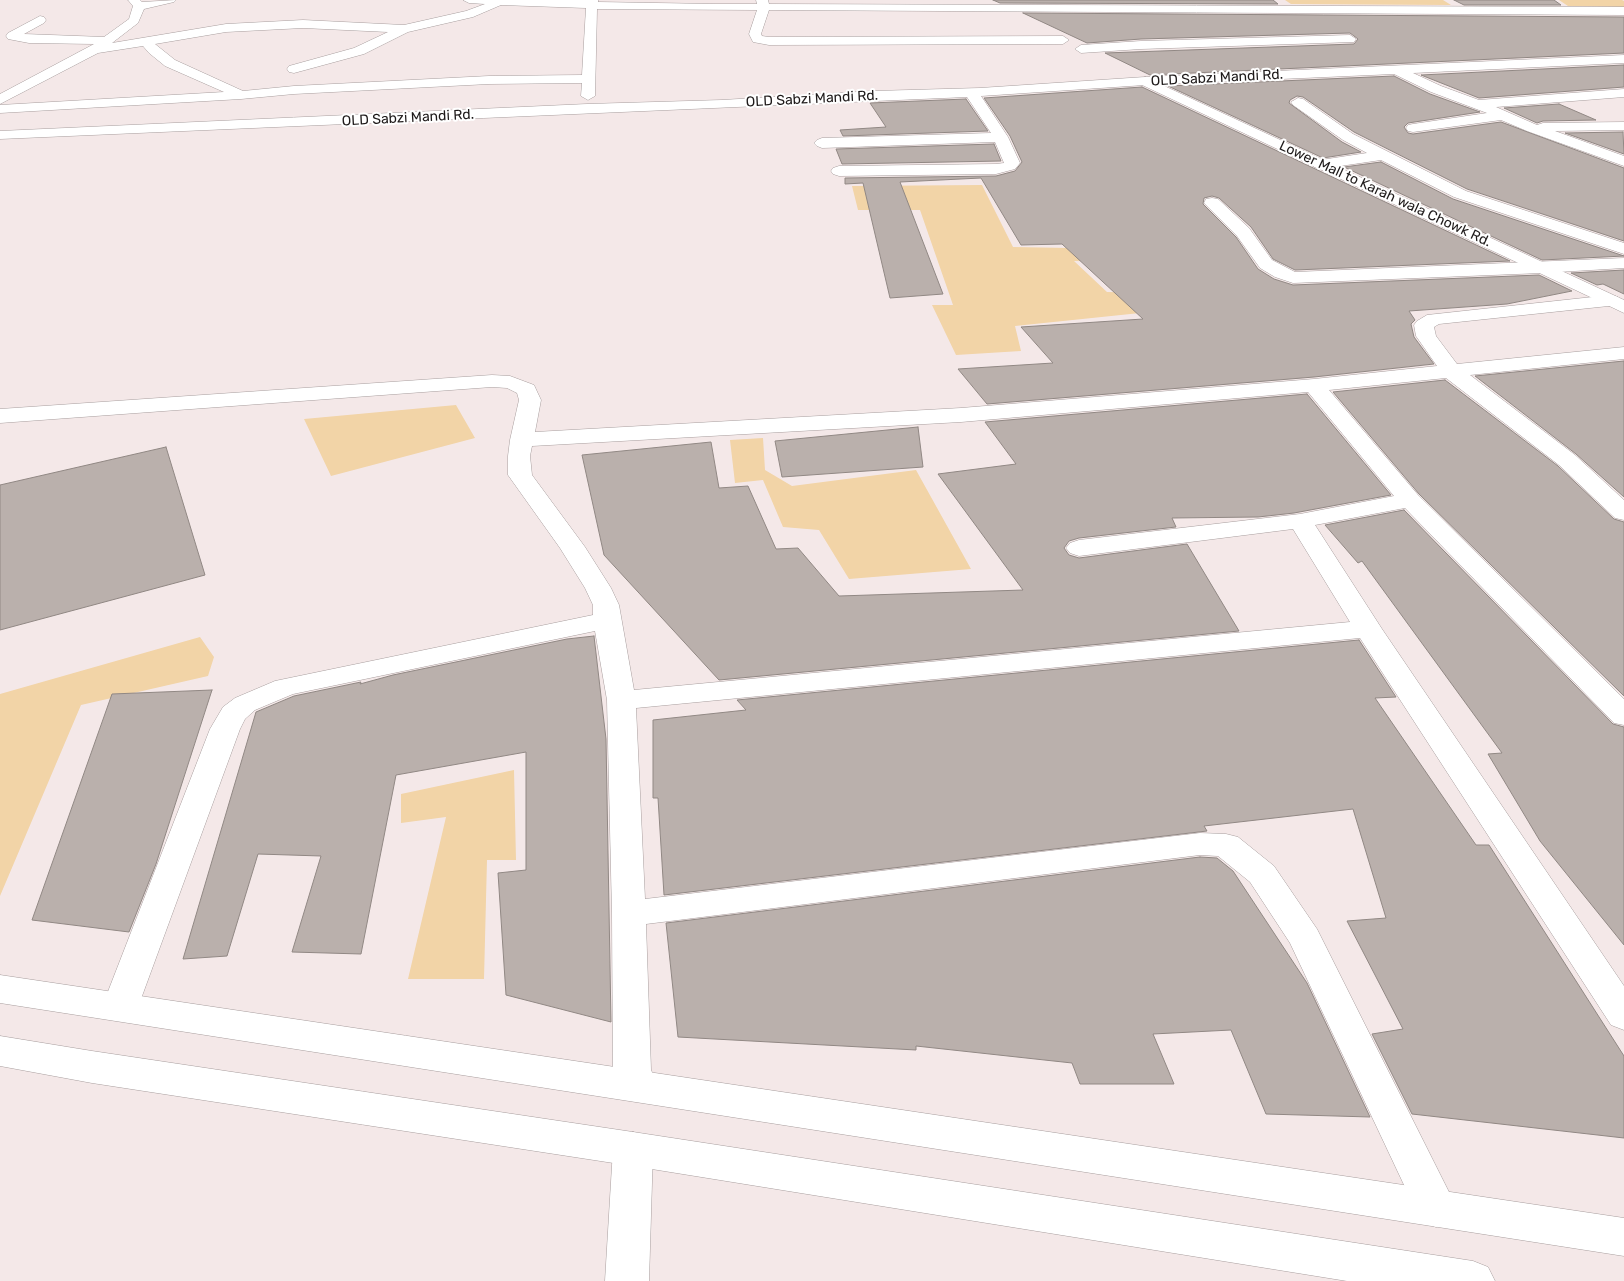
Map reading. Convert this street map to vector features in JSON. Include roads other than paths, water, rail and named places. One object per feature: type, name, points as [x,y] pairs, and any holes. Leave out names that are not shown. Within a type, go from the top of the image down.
[{"type":"street","points":[[0,100],[94,50],[124,30],[134,20],[137,3],[170,0]]},
{"type":"street","points":[[469,0],[534,4],[997,7],[1025,3],[1461,10],[1620,10]]},
{"type":"street","points":[[983,0],[1022,20]]},
{"type":"street","points":[[1442,0],[1461,10]]},
{"type":"street","points":[[1492,0],[1506,10]]},
{"type":"street","points":[[294,69],[359,51],[404,29],[469,14],[502,3]]},
{"type":"street","points":[[587,108],[592,3]]},
{"type":"street","points":[[527,18],[534,4]]},
{"type":"street","points":[[763,4],[755,34],[757,39],[769,41],[1063,40]]},
{"type":"street","points":[[40,20],[12,36],[29,39],[107,41]]},
{"type":"street","points":[[94,50],[226,28],[284,24],[337,24],[404,29]]},
{"type":"street","points":[[1038,28],[1105,61]]},
{"type":"street","points":[[1081,49],[1141,45],[1350,39]]},
{"type":"street","points":[[146,42],[170,63],[241,95]]},
{"type":"street","name":"OLD Sabzi Mandi Rd.","points":[[0,134],[157,130],[587,108],[722,104],[874,95],[971,92],[1145,81],[1624,59]]},
{"type":"street","points":[[1581,61],[1607,72]]},
{"type":"street","name":"Lower Mall to Karah wala Chowk Rd.","points":[[1121,69],[1618,304]]},
{"type":"street","points":[[1394,69],[1436,89],[1478,104],[1532,128],[1624,161]]},
{"type":"street","points":[[0,109],[241,95],[294,90],[490,80],[589,79]]},
{"type":"street","points":[[0,83],[36,82]]},
{"type":"street","points":[[839,171],[996,169],[1009,166],[1012,163],[1001,137],[971,92]]},
{"type":"street","points":[[1478,104],[1624,93]]},
{"type":"street","points":[[1298,102],[1348,137],[1460,194],[1624,249]]},
{"type":"street","points":[[1412,128],[1503,115]]},
{"type":"street","points":[[1532,128],[1562,125],[1624,126]]},
{"type":"street","points":[[822,143],[1001,137]]},
{"type":"street","points":[[1320,164],[1384,155]]},
{"type":"street","points":[[1212,203],[1243,232],[1266,264],[1281,273],[1293,277],[1542,268],[1624,263]]},
{"type":"street","points":[[1618,304],[1434,319],[1424,324],[1426,336],[1451,371],[1619,501]]},
{"type":"street","points":[[521,440],[962,414],[1314,386],[1624,353]]},
{"type":"street","points":[[0,416],[492,381],[510,382],[527,389],[530,400],[521,440],[519,456],[520,475],[572,546],[594,581],[606,605],[621,700],[635,1083]]},
{"type":"street","points":[[1314,386],[1410,500],[1624,716]]},
{"type":"street","points":[[1078,548],[1300,521],[1410,500]]},
{"type":"street","points":[[1300,521],[1368,629],[1624,1015]]},
{"type":"street","points":[[120,1006],[225,729],[233,714],[245,704],[285,687],[607,620]]},
{"type":"street","points":[[621,700],[1368,629]]},
{"type":"street","points":[[629,914],[1200,844],[1226,846],[1262,874],[1305,938],[1436,1208]]},
{"type":"street","points":[[0,989],[635,1083],[1624,1237]]},
{"type":"street","points":[[0,1051],[92,1067],[633,1149],[1473,1281]]},
{"type":"street","points":[[627,1281],[633,1149]]}]
